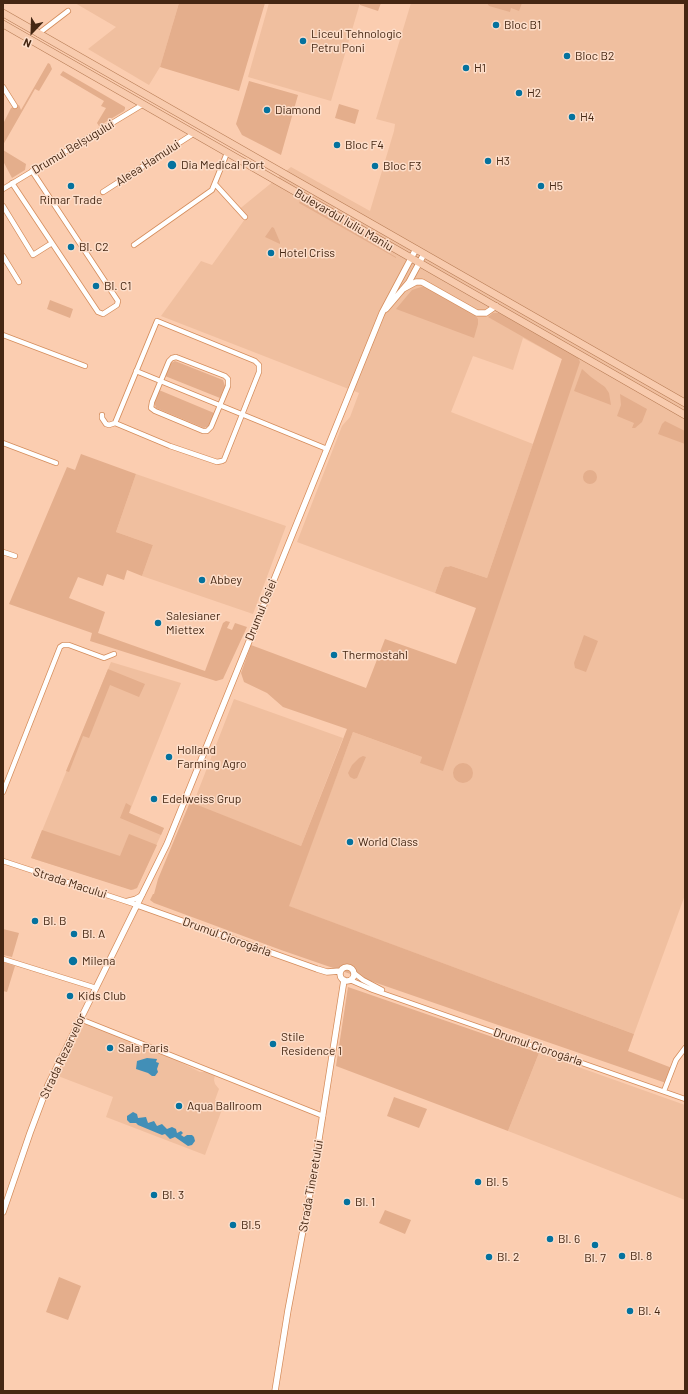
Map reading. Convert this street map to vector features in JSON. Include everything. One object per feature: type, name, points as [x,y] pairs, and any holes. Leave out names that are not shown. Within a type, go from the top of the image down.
[{"type":"main road","name":"Bulevardul Iuliu Maniu","points":[[3,13],[685,403]]},
{"type":"main road","name":"Bulevardul Iuliu Maniu","points":[[3,24],[685,415]]},
{"type":"main road","points":[[118,91],[123,82]]},
{"type":"main road","points":[[270,178],[275,169]]},
{"type":"main road","points":[[654,397],[658,388]]},
{"type":"main road","points":[[662,401],[666,392]]},
{"type":"street","points":[[38,34],[68,11]]},
{"type":"street","points":[[3,87],[14,106]]},
{"type":"street","name":"Drumul Belșugului","points":[[3,189],[142,105]]},
{"type":"street","name":"Aleea Hamului","points":[[103,192],[193,134]]},
{"type":"street","points":[[134,245],[212,190],[227,153]]},
{"type":"street","points":[[12,183],[98,312],[103,314],[117,305],[118,301],[32,171]]},
{"type":"street","points":[[214,184],[245,216]]},
{"type":"street","points":[[3,206],[33,255],[52,243]]},
{"type":"street","name":"Drumul Osiei","points":[[137,906],[167,844],[382,313],[416,249]]},
{"type":"street","name":"Drumul Osiei","points":[[382,313],[403,289],[424,254]]},
{"type":"street","points":[[3,256],[19,282]]},
{"type":"street","points":[[403,289],[416,282],[422,282],[477,313],[486,313],[496,306]]},
{"type":"street","points":[[102,415],[102,418],[106,424],[109,425],[115,423],[170,446],[220,462],[224,460],[260,368],[258,363],[255,361],[157,321],[115,423]]},
{"type":"street","points":[[3,335],[85,366]]},
{"type":"street","points":[[178,357],[226,377],[228,384],[220,405],[209,429],[205,431],[152,410],[151,405],[169,361],[172,358],[178,357]]},
{"type":"street","points":[[136,371],[327,449]]},
{"type":"street","points":[[3,443],[56,463]]},
{"type":"street","points":[[3,552],[15,556]]},
{"type":"street","points":[[3,792],[60,648],[63,645],[69,645],[104,658],[114,654]]},
{"type":"street","name":"Strada Macului","points":[[3,861],[137,906]]},
{"type":"street","points":[[125,901],[135,899],[143,894]]},
{"type":"street","name":"Drumul Ciorogârla","points":[[137,906],[317,969],[327,972],[340,971]]},
{"type":"street","name":"Strada Rezervelor","points":[[3,1212],[6,1195],[48,1085],[137,906]]},
{"type":"street","points":[[3,959],[96,988]]},
{"type":"street","points":[[348,966],[354,973],[353,977],[347,980],[340,976],[340,971],[344,967],[348,966]]},
{"type":"street","name":"Drumul Ciorogârla","points":[[354,973],[367,983],[390,995]]},
{"type":"street","name":"Drumul Ciorogârla","points":[[347,980],[685,1099]]},
{"type":"street","name":"Strada Tineretului","points":[[275,1391],[287,1315],[308,1206],[347,980]]},
{"type":"street","points":[[80,1019],[323,1116]]},
{"type":"street","points":[[664,1091],[676,1060],[685,1048]]},
{"type":"shaded area","points":[[75,3],[179,3],[160,67],[149,85],[88,49],[116,27]]},
{"type":"shaded area","points":[[179,3],[265,3],[239,91],[160,67]]},
{"type":"shaded area","name":"Liceul Tehnologic Petru Poni","points":[[269,3],[360,3],[331,101],[248,77]]},
{"type":"shaded area","points":[[360,3],[381,3],[378,11],[360,5]]},
{"type":"shaded area","points":[[411,3],[685,3],[685,895],[634,1034],[288,906],[353,732],[422,757],[421,763],[443,770],[562,359],[523,338],[513,370],[473,356],[451,412],[533,444],[487,578],[448,566],[443,570],[435,593],[297,542],[342,426],[350,417],[359,393],[161,316],[201,261],[212,265],[245,219],[237,211],[291,167],[370,211],[395,124],[376,119]]},
{"type":"shaded area","points":[[487,3],[522,3],[519,11],[511,8],[510,12],[489,6]]},
{"type":"shaded area","points":[[48,63],[52,69],[39,91],[35,89],[3,145],[3,124],[11,108],[19,105],[21,110]]},
{"type":"shaded area","points":[[63,71],[125,107],[124,111],[99,126],[97,123],[106,108],[101,106],[104,101],[60,75]]},
{"type":"shaded area","name":"Diamond","points":[[249,81],[298,95],[281,155],[242,135],[236,124]]},
{"type":"shaded area","points":[[339,104],[359,110],[355,124],[335,118]]},
{"type":"shaded area","points":[[3,150],[26,164],[25,170],[12,178],[3,161]]},
{"type":"shaded area","points":[[300,201],[396,257],[396,258],[299,203]]},
{"type":"shaded area","points":[[272,227],[274,228],[280,244],[265,237]]},
{"type":"shaded area","points":[[424,286],[475,315],[478,319],[478,324],[474,338],[396,309],[412,290]]},
{"type":"shaded area","points":[[50,300],[73,309],[70,318],[47,309]]},
{"type":"shaded area","points":[[493,313],[499,313],[578,358],[580,362],[443,771],[420,763],[422,757],[353,732],[289,906],[634,1034],[628,1051],[672,1068],[666,1083],[281,950],[154,903],[150,900],[154,894],[158,879],[190,802],[301,846],[347,729],[283,707],[267,693],[244,682],[241,673],[251,645],[366,688],[385,639],[456,664],[476,608],[435,593],[445,567],[451,566],[487,578],[562,359],[488,317]]},
{"type":"shaded area","points":[[175,361],[223,380],[225,386],[220,398],[165,376],[171,363]]},
{"type":"shaded area","points":[[582,369],[605,387],[609,393],[611,405],[574,391]]},
{"type":"shaded area","points":[[159,390],[214,413],[209,426],[204,428],[156,408],[154,402]]},
{"type":"shaded area","points":[[620,394],[647,409],[642,422],[635,428],[632,428],[634,423],[617,416],[621,405]]},
{"type":"shaded area","points":[[665,421],[685,431],[685,444],[658,434],[662,424]]},
{"type":"shaded area","points":[[81,454],[136,474],[116,532],[153,545],[142,576],[127,570],[124,580],[107,574],[103,586],[78,577],[69,598],[105,612],[98,633],[205,671],[223,623],[226,621],[230,622],[227,628],[232,630],[235,623],[247,627],[223,679],[216,681],[90,641],[92,633],[9,604],[67,467],[75,470]]},
{"type":"shaded area","points":[[587,470],[593,470],[597,474],[597,480],[593,484],[587,484],[583,480],[583,474]]},
{"type":"shaded area","points":[[136,474],[286,526],[253,614],[142,576],[153,545],[116,532]]},
{"type":"shaded area","points":[[584,635],[598,641],[586,672],[575,668],[574,663]]},
{"type":"shaded area","points":[[111,662],[181,683],[129,813],[164,828],[137,888],[133,890],[31,858]]},
{"type":"shaded area","points":[[108,669],[145,684],[139,697],[110,685],[89,738],[83,736],[69,772],[66,771]]},
{"type":"shaded area","points":[[234,699],[343,738],[301,846],[193,804]]},
{"type":"shaded area","points":[[363,756],[366,757],[357,778],[354,779],[350,777],[348,773],[352,765]]},
{"type":"shaded area","points":[[463,763],[470,766],[473,773],[470,780],[463,783],[456,780],[453,773],[456,766]]},
{"type":"shaded area","points":[[126,803],[131,806],[129,813],[164,828],[161,835],[120,818]]},
{"type":"shaded area","points":[[42,830],[120,856],[129,834],[157,845],[137,888],[131,890],[31,858]]},
{"type":"shaded area","points":[[3,929],[19,933],[12,957],[3,955]]},
{"type":"shaded area","points":[[3,962],[15,966],[7,992],[3,991]]},
{"type":"shaded area","points":[[348,987],[539,1053],[508,1131],[336,1066]]},
{"type":"shaded area","points":[[85,1023],[174,1059],[200,1072],[207,1072],[215,1075],[215,1084],[219,1089],[215,1100],[224,1104],[205,1155],[106,1117],[113,1097],[58,1076]]},
{"type":"shaded area","points":[[539,1053],[685,1105],[685,1200],[508,1131]]},
{"type":"shaded area","points":[[394,1097],[427,1109],[419,1128],[387,1116]]},
{"type":"shaded area","points":[[385,1210],[411,1220],[405,1234],[379,1223]]},
{"type":"shaded area","points":[[59,1277],[81,1286],[68,1320],[46,1312]]},
{"type":"water","points":[[147,1058],[157,1059],[156,1062],[159,1063],[157,1069],[158,1072],[155,1076],[136,1069],[137,1061]]},
{"type":"water","points":[[133,1112],[137,1114],[138,1118],[146,1117],[148,1123],[154,1121],[157,1126],[162,1124],[167,1129],[172,1127],[176,1129],[177,1133],[181,1131],[183,1133],[181,1135],[184,1137],[187,1135],[192,1135],[195,1141],[192,1145],[188,1146],[175,1137],[170,1139],[165,1134],[162,1135],[136,1123],[130,1123],[127,1120],[127,1116]]},
{"type":"place","name":"Bloc B1","points":[[496,25]]},
{"type":"place","name":"Liceul Tehnologic Petru Poni","points":[[303,41]]},
{"type":"place","name":"Bloc B2","points":[[567,56]]},
{"type":"place","name":"H1","points":[[466,68]]},
{"type":"place","name":"H2","points":[[519,93]]},
{"type":"place","name":"Diamond","points":[[267,110]]},
{"type":"place","name":"H4","points":[[572,117]]},
{"type":"place","name":"Bloc F4","points":[[337,145]]},
{"type":"place","name":"H3","points":[[488,161]]},
{"type":"place","name":"Dia Medical Port","points":[[172,165]]},
{"type":"place","name":"Bloc F3","points":[[375,166]]},
{"type":"place","name":"Rimar Trade","points":[[71,186]]},
{"type":"place","name":"H5","points":[[541,186]]},
{"type":"place","name":"Bl. C2","points":[[71,247]]},
{"type":"place","name":"Hotel Criss","points":[[271,253]]},
{"type":"place","name":"Bl. C1","points":[[96,286]]},
{"type":"place","name":"Abbey","points":[[202,580]]},
{"type":"place","name":"Salesianer Miettex","points":[[158,623]]},
{"type":"place","name":"Thermostahl","points":[[334,655]]},
{"type":"place","name":"Holland Farming Agro","points":[[169,757]]},
{"type":"place","name":"Edelweiss Grup","points":[[154,799]]},
{"type":"place","name":"World Class","points":[[350,842]]},
{"type":"place","name":"Bl. B","points":[[35,921]]},
{"type":"place","name":"Bl. A","points":[[74,934]]},
{"type":"place","name":"Milena","points":[[73,961]]},
{"type":"place","name":"Kids Club","points":[[70,996]]},
{"type":"place","name":"Stile Residence 1","points":[[273,1044]]},
{"type":"place","name":"Sala Paris","points":[[110,1048]]},
{"type":"place","name":"Aqua Ballroom","points":[[179,1106]]},
{"type":"place","name":"Bl. 5","points":[[478,1182]]},
{"type":"place","name":"Bl. 3","points":[[154,1195]]},
{"type":"place","name":"Bl. 1","points":[[347,1202]]},
{"type":"place","name":"Bl.5","points":[[233,1225]]},
{"type":"place","name":"Bl. 6","points":[[550,1239]]},
{"type":"place","name":"Bl. 7","points":[[595,1245]]},
{"type":"place","name":"Bl. 8","points":[[622,1256]]},
{"type":"place","name":"Bl. 2","points":[[489,1257]]},
{"type":"place","name":"Bl. 4","points":[[630,1311]]}]
